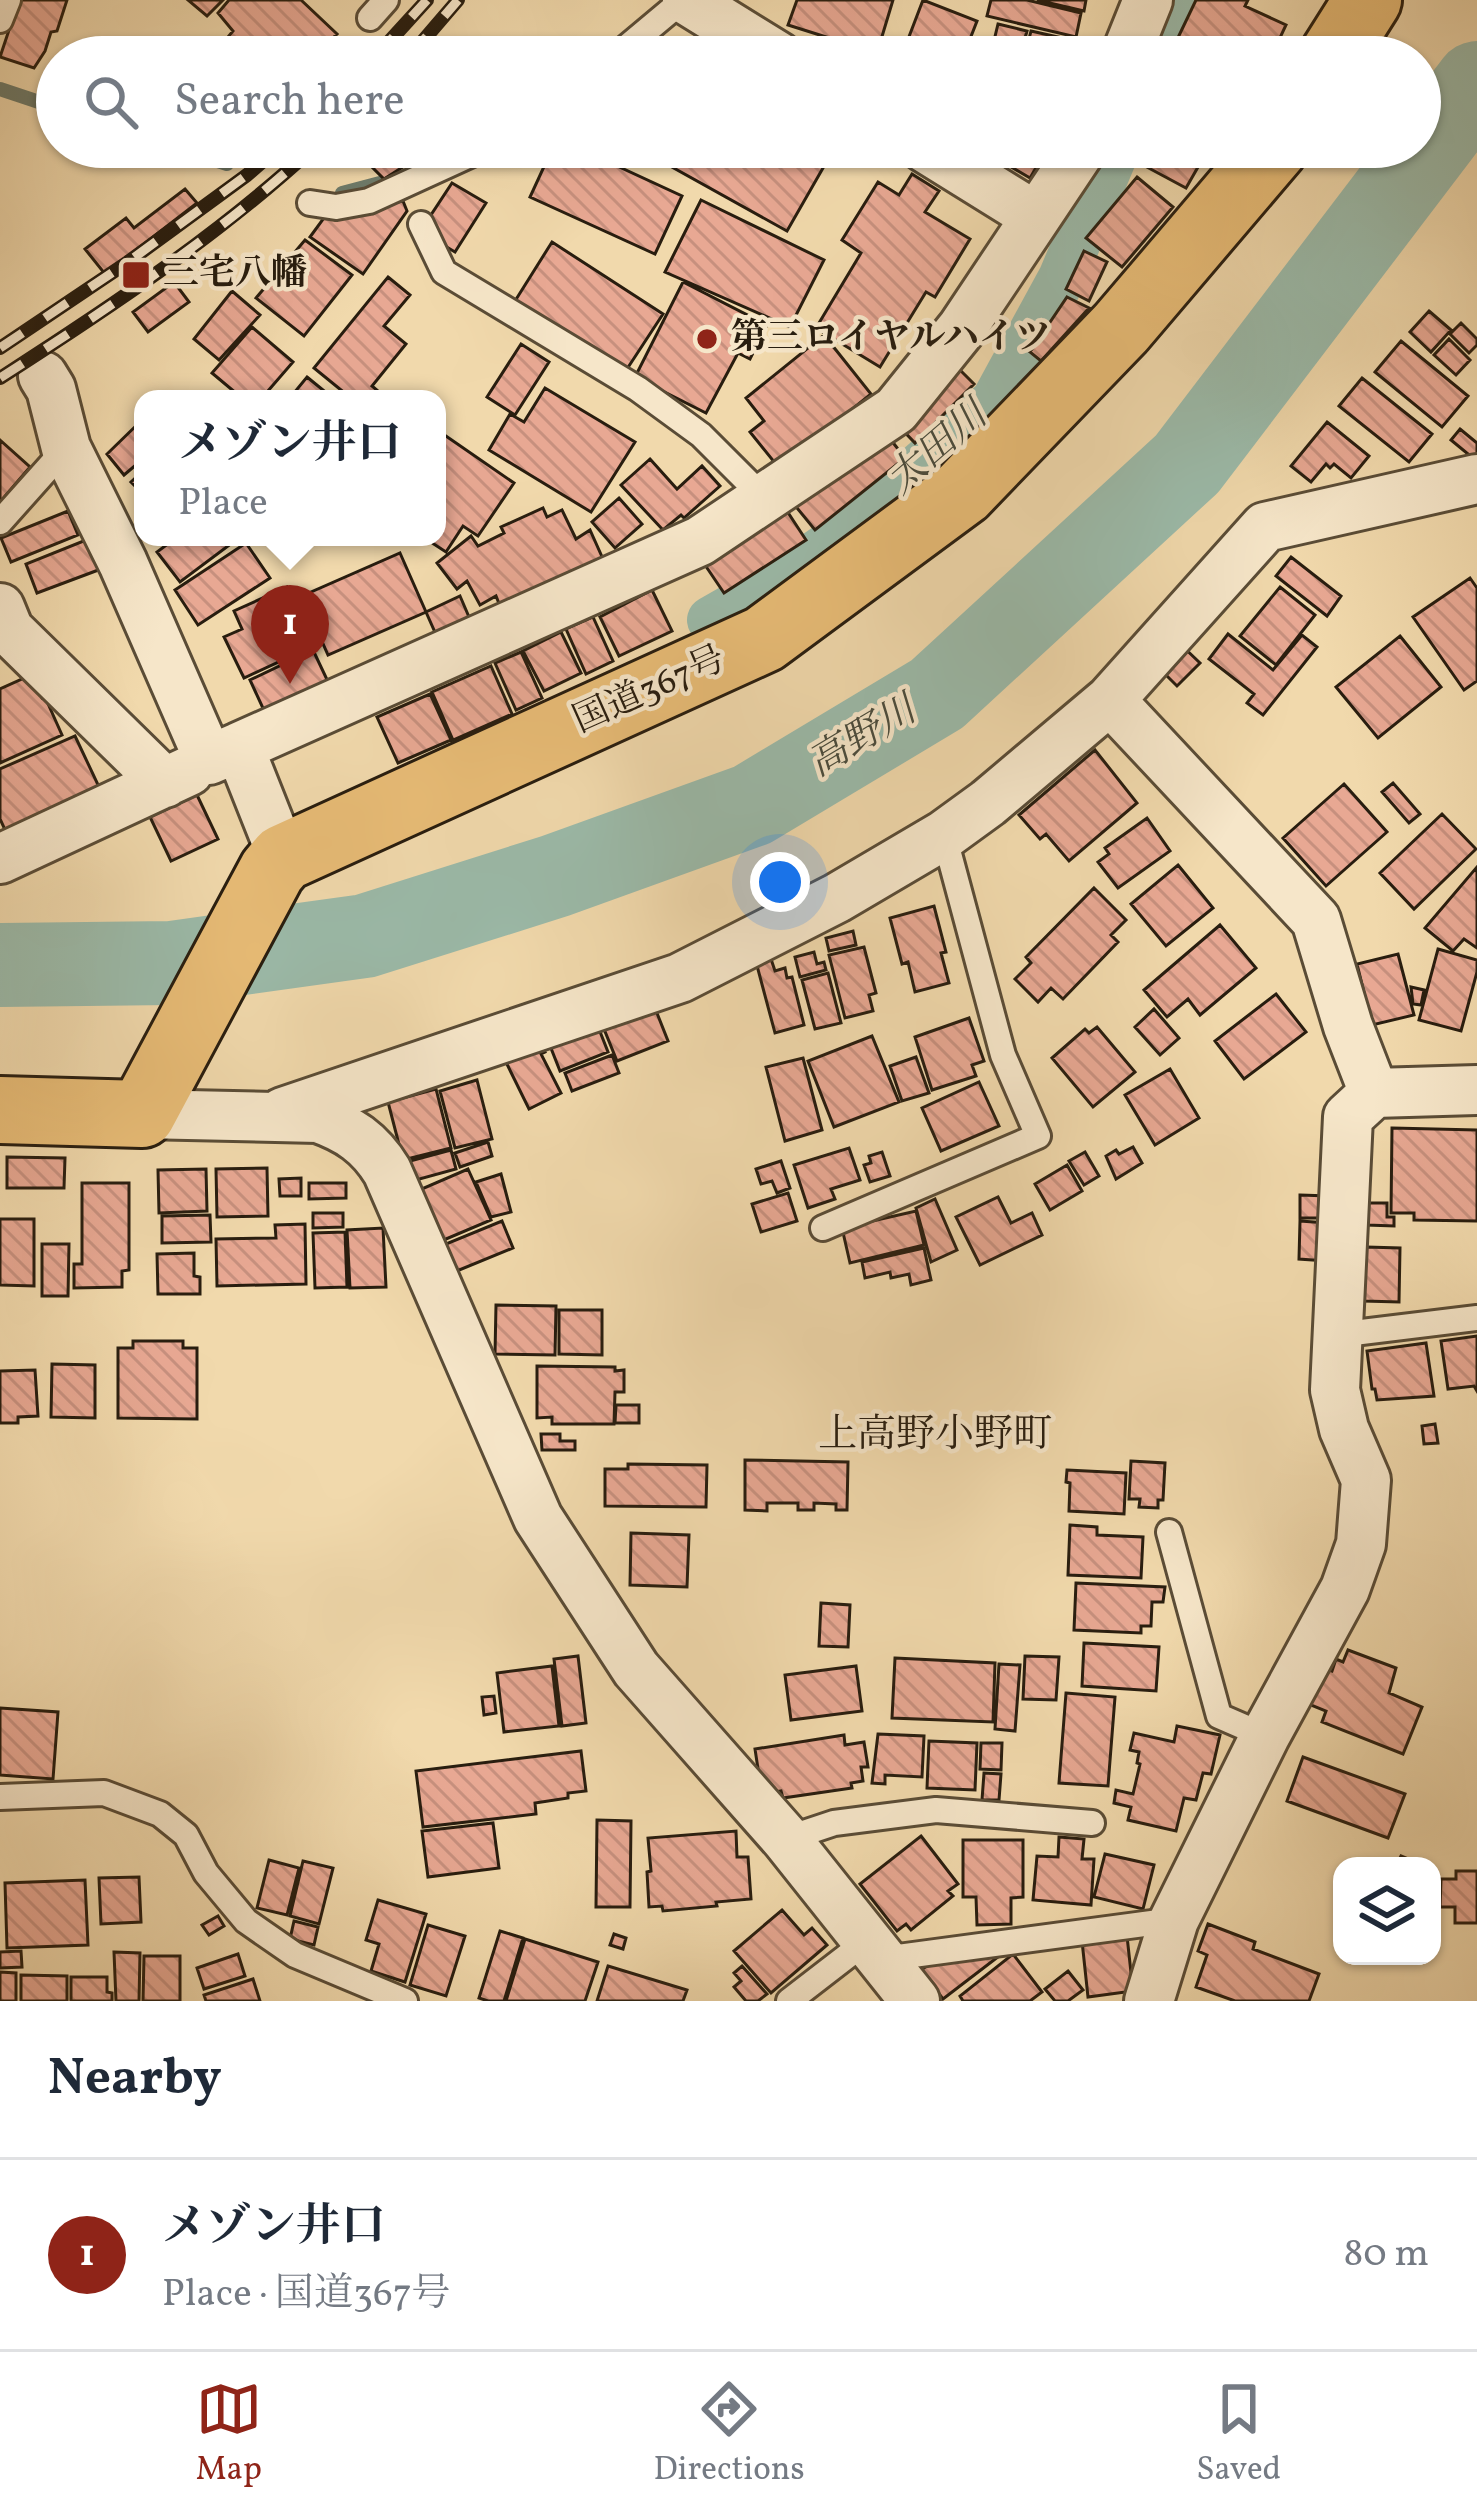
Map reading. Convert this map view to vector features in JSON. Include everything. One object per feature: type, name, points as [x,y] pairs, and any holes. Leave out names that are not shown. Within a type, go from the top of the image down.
[{"type":"highway","points":[[1345,36],[1368,0]]},
{"type":"highway","name":"国道367号","points":[[278,864],[764,639],[962,492],[1121,328],[1257,168]]},
{"type":"highway","points":[[0,1109],[152,1097],[278,864]]},
{"type":"street","points":[[684,0],[744,36]]},
{"type":"street","points":[[1133,36],[1148,0]]},
{"type":"street","points":[[958,168],[1035,216]]},
{"type":"street","points":[[0,860],[224,753],[700,541],[896,410],[962,328],[1068,168]]},
{"type":"street","points":[[43,376],[51,389],[66,448],[278,864]]},
{"type":"street","points":[[267,1117],[680,978],[837,898],[944,835],[1110,700],[1265,526],[1477,479]]},
{"type":"street","points":[[0,608],[9,630],[165,783]]},
{"type":"street","points":[[1110,700],[1316,920],[1374,1093]]},
{"type":"street","points":[[1148,2001],[1174,1920],[1265,1736],[1346,1588],[1361,1544],[1366,1480],[1344,1429],[1335,1390],[1348,1117],[1374,1093],[1477,1090]]},
{"type":"street","points":[[152,1097],[267,1117],[318,1118],[344,1127],[373,1148],[538,1518],[636,1670],[786,1839],[915,2001]]},
{"type":"lane","points":[[0,20],[8,0]]},
{"type":"lane","points":[[640,36],[684,0]]},
{"type":"lane","points":[[310,203],[336,208],[369,201],[441,168]]},
{"type":"lane","points":[[421,224],[444,272],[638,389],[701,435],[764,498]]},
{"type":"lane","points":[[0,522],[66,448]]},
{"type":"lane","points":[[823,1228],[1038,1136],[1003,1054],[944,835]]},
{"type":"lane","points":[[1337,1335],[1477,1318]]},
{"type":"lane","points":[[1169,1532],[1219,1716],[1265,1736]]},
{"type":"lane","points":[[0,1798],[104,1793],[160,1814],[186,1835],[206,1873],[246,1921],[296,1955],[405,2001]]},
{"type":"lane","points":[[786,1839],[834,1823],[936,1810],[1092,1823]]},
{"type":"lane","points":[[789,2001],[876,1949],[1174,1920]]},
{"type":"building","points":[[19,0],[67,0],[57,31],[36,36],[34,68],[0,57]]},
{"type":"building","points":[[188,0],[223,0],[207,16]]},
{"type":"building","points":[[229,0],[301,0],[337,34],[229,36],[233,31],[218,13]]},
{"type":"building","points":[[797,0],[893,0],[882,36],[823,36],[788,25]]},
{"type":"building","points":[[923,0],[977,21],[971,36],[909,36]]},
{"type":"building","points":[[991,0],[1027,0],[1081,13],[1076,36],[987,16]]},
{"type":"building","points":[[1037,0],[1086,0],[1084,11]]},
{"type":"building","points":[[1196,0],[1248,0],[1245,6],[1286,25],[1281,36],[1179,36]]},
{"type":"building","points":[[998,24],[1027,31],[1026,36],[995,36]]},
{"type":"building","points":[[373,168],[401,168],[384,179]]},
{"type":"building","points":[[543,168],[621,168],[682,196],[655,254],[530,197]]},
{"type":"building","points":[[674,168],[823,168],[787,231]]},
{"type":"building","points":[[1013,168],[1036,168],[1030,178]]},
{"type":"building","points":[[1149,168],[1197,168],[1186,188]]},
{"type":"building","points":[[912,174],[939,191],[925,212],[970,239],[935,297],[926,292],[880,367],[816,328],[861,253],[842,240],[878,182],[899,195]]},
{"type":"building","points":[[1137,177],[1173,207],[1122,267],[1086,238]]},
{"type":"building","points":[[452,183],[486,203],[455,252],[440,243],[429,218]]},
{"type":"building","points":[[185,189],[197,203],[105,274],[85,249],[126,218],[134,228]]},
{"type":"building","points":[[701,200],[824,260],[790,327],[665,272]]},
{"type":"building","points":[[403,201],[407,211],[363,274],[310,237],[326,215]]},
{"type":"building","points":[[305,240],[352,275],[304,336],[256,298]]},
{"type":"building","points":[[552,242],[663,314],[625,372],[515,301]]},
{"type":"building","points":[[1084,251],[1107,262],[1089,301],[1066,289]]},
{"type":"building","points":[[388,277],[410,295],[384,326],[406,344],[372,386],[377,390],[341,390],[314,368]]},
{"type":"building","points":[[174,282],[189,302],[148,332],[133,312]]},
{"type":"building","name":"第三ロイヤルハイツ","points":[[683,282],[767,325],[750,359],[738,353],[706,413],[635,377]]},
{"type":"building","points":[[232,291],[260,315],[219,360],[194,339]]},
{"type":"building","points":[[1067,297],[1089,308],[1041,361],[1030,352]]},
{"type":"building","points":[[1429,311],[1451,330],[1431,352],[1410,332]]},
{"type":"building","points":[[1461,323],[1477,339],[1469,353],[1450,334]]},
{"type":"building","points":[[252,327],[293,362],[269,390],[232,390],[212,373]]},
{"type":"building","points":[[824,335],[871,394],[779,468],[750,432],[764,421],[746,398]]},
{"type":"building","points":[[1449,339],[1470,360],[1456,375],[1434,355]]},
{"type":"building","points":[[1401,341],[1468,396],[1442,427],[1375,372]]},
{"type":"building","points":[[521,344],[549,362],[515,415],[487,397]]},
{"type":"building","points":[[952,362],[974,384],[915,443],[893,420]]},
{"type":"building","points":[[307,377],[323,390],[296,390]]},
{"type":"building","points":[[1362,378],[1432,434],[1409,462],[1339,406]]},
{"type":"building","points":[[545,388],[635,442],[591,512],[489,450],[510,414],[524,422]]},
{"type":"building","points":[[1327,422],[1369,456],[1351,478],[1334,464],[1330,468],[1326,464],[1311,482],[1291,466]]},
{"type":"building","points":[[134,428],[134,467],[124,475],[107,454]]},
{"type":"building","points":[[1460,429],[1477,443],[1474,459],[1451,440]]},
{"type":"building","points":[[884,431],[905,458],[815,530],[793,503]]},
{"type":"building","points":[[446,436],[514,483],[478,536],[463,526],[446,552],[437,546],[446,546]]},
{"type":"building","points":[[0,440],[30,467],[0,502]]},
{"type":"building","points":[[650,459],[677,489],[702,466],[720,486],[663,530],[621,485]]},
{"type":"building","points":[[619,498],[642,524],[615,548],[592,522]]},
{"type":"building","points":[[543,508],[547,517],[562,510],[576,539],[590,530],[603,559],[500,606],[496,596],[480,605],[467,581],[457,589],[437,563],[471,536],[478,546],[504,533],[501,527]]},
{"type":"building","points":[[785,508],[806,540],[724,593],[703,562]]},
{"type":"building","points":[[68,511],[78,535],[11,562],[1,538]]},
{"type":"building","points":[[91,538],[101,569],[37,593],[26,564]]},
{"type":"building","points":[[165,546],[228,546],[180,582],[157,552]]},
{"type":"building","points":[[241,546],[248,546],[270,578],[198,625],[175,590]]},
{"type":"building","points":[[400,553],[426,612],[328,655],[302,596]]},
{"type":"building","points":[[1291,557],[1341,596],[1327,616],[1276,576]]},
{"type":"building","points":[[1470,578],[1477,588],[1477,681],[1464,690],[1413,617]]},
{"type":"building","points":[[287,587],[315,645],[244,678],[224,637],[242,629],[234,611]]},
{"type":"building","points":[[1280,587],[1315,615],[1276,665],[1240,636]]},
{"type":"building","points":[[652,590],[672,631],[619,656],[600,617]]},
{"type":"building","points":[[460,596],[472,624],[438,639],[426,612]]},
{"type":"building","points":[[593,617],[613,661],[586,674],[566,629]]},
{"type":"building","points":[[561,632],[581,673],[544,691],[523,651]]},
{"type":"building","points":[[1228,634],[1273,670],[1302,635],[1317,647],[1263,715],[1247,703],[1254,694],[1209,659]]},
{"type":"building","points":[[1400,636],[1441,687],[1378,738],[1336,687]]},
{"type":"building","points":[[1177,641],[1200,663],[1177,686],[1155,664]]},
{"type":"building","points":[[313,650],[331,688],[267,717],[250,680]]},
{"type":"building","points":[[521,652],[542,698],[516,710],[495,663]]},
{"type":"building","points":[[491,666],[512,714],[453,740],[432,692]]},
{"type":"building","points":[[31,675],[62,735],[0,763],[0,689]]},
{"type":"building","points":[[430,694],[451,740],[398,763],[377,717]]},
{"type":"building","points":[[75,736],[100,789],[6,832],[0,819],[0,769]]},
{"type":"building","points":[[1095,750],[1137,803],[1069,861],[1046,834],[1040,839],[1019,815]]},
{"type":"building","points":[[1393,783],[1420,814],[1409,823],[1382,792]]},
{"type":"building","points":[[1344,784],[1387,832],[1326,886],[1283,838]]},
{"type":"building","points":[[197,795],[218,839],[171,861],[150,817]]},
{"type":"building","points":[[1442,814],[1476,849],[1414,909],[1380,873]]},
{"type":"building","points":[[1147,818],[1170,851],[1118,888],[1098,862],[1109,854],[1105,848]]},
{"type":"building","points":[[1178,865],[1213,908],[1166,946],[1131,904]]},
{"type":"building","points":[[1477,867],[1477,948],[1464,939],[1453,951],[1425,928]]},
{"type":"building","points":[[1094,888],[1126,920],[1111,935],[1118,942],[1063,999],[1051,988],[1038,1002],[1015,979],[1031,963],[1026,957]]},
{"type":"building","points":[[934,906],[949,983],[915,992],[890,918]]},
{"type":"building","points":[[1220,925],[1256,968],[1200,1015],[1188,999],[1167,1017],[1144,990]]},
{"type":"building","points":[[853,931],[856,945],[829,951],[826,938]]},
{"type":"building","points":[[864,947],[876,993],[869,995],[873,1011],[845,1018],[829,955]]},
{"type":"building","points":[[1438,949],[1477,960],[1461,1031],[1419,1020]]},
{"type":"building","points":[[814,952],[817,964],[824,962],[826,970],[800,977],[795,957]]},
{"type":"building","points":[[1398,954],[1414,1015],[1372,1025],[1357,964]]},
{"type":"building","points":[[771,959],[775,971],[785,968],[787,978],[792,977],[804,1025],[775,1033],[756,962]]},
{"type":"building","points":[[828,973],[841,1023],[815,1029],[802,980]]},
{"type":"building","points":[[1411,987],[1424,990],[1421,1005],[1413,1004]]},
{"type":"building","points":[[1276,994],[1306,1032],[1244,1079],[1215,1041]]},
{"type":"building","points":[[653,1003],[668,1041],[617,1061],[602,1024]]},
{"type":"building","points":[[1154,1009],[1179,1038],[1160,1055],[1135,1027]]},
{"type":"building","points":[[969,1018],[984,1061],[972,1065],[976,1076],[932,1090],[915,1037]]},
{"type":"building","points":[[595,1019],[608,1052],[560,1071],[547,1038]]},
{"type":"building","points":[[1097,1027],[1135,1072],[1093,1107],[1052,1058],[1085,1029],[1089,1033]]},
{"type":"building","points":[[537,1035],[561,1093],[529,1109],[501,1052]]},
{"type":"building","points":[[872,1036],[899,1102],[834,1127],[808,1061]]},
{"type":"building","points":[[612,1055],[619,1073],[572,1091],[565,1073]]},
{"type":"building","points":[[916,1057],[929,1093],[902,1101],[890,1066]]},
{"type":"building","points":[[803,1058],[822,1130],[785,1141],[766,1067]]},
{"type":"building","points":[[1170,1069],[1199,1118],[1155,1145],[1125,1095]]},
{"type":"building","points":[[477,1080],[492,1139],[455,1148],[440,1091]]},
{"type":"building","points":[[979,1082],[999,1126],[941,1151],[922,1108]]},
{"type":"building","points":[[436,1089],[451,1148],[403,1160],[388,1102]]},
{"type":"building","points":[[1392,1128],[1477,1130],[1477,1221],[1414,1220],[1414,1213],[1391,1213]]},
{"type":"building","points":[[488,1142],[492,1156],[460,1167],[455,1153]]},
{"type":"building","points":[[1133,1147],[1142,1163],[1116,1179],[1106,1156]]},
{"type":"building","points":[[849,1148],[860,1180],[831,1189],[835,1199],[808,1208],[794,1165]]},
{"type":"building","points":[[451,1150],[456,1169],[416,1180],[410,1161]]},
{"type":"building","points":[[882,1152],[890,1176],[870,1182],[864,1165],[871,1163],[869,1156]]},
{"type":"building","points":[[1085,1152],[1099,1176],[1084,1185],[1069,1161]]},
{"type":"building","points":[[7,1157],[65,1158],[64,1188],[7,1188]]},
{"type":"building","points":[[781,1161],[790,1188],[777,1193],[772,1181],[761,1184],[756,1169]]},
{"type":"building","points":[[1067,1165],[1082,1191],[1050,1210],[1035,1184]]},
{"type":"building","points":[[267,1168],[268,1216],[217,1217],[216,1169]]},
{"type":"building","points":[[206,1169],[207,1211],[159,1213],[158,1170]]},
{"type":"building","points":[[468,1169],[491,1220],[439,1242],[417,1191]]},
{"type":"building","points":[[501,1174],[511,1212],[491,1217],[476,1182]]},
{"type":"building","points":[[301,1178],[301,1196],[280,1196],[279,1179]]},
{"type":"building","points":[[82,1183],[129,1183],[129,1270],[122,1271],[122,1287],[74,1288],[74,1264],[82,1264]]},
{"type":"building","points":[[309,1183],[346,1183],[346,1198],[309,1199]]},
{"type":"building","points":[[788,1193],[797,1221],[761,1232],[752,1204]]},
{"type":"building","points":[[1300,1195],[1328,1196],[1327,1218],[1300,1218]]},
{"type":"building","points":[[998,1197],[1011,1223],[1032,1213],[1042,1235],[980,1265],[956,1217]]},
{"type":"building","points":[[935,1199],[957,1250],[931,1262],[916,1208]]},
{"type":"building","points":[[1367,1203],[1387,1203],[1387,1217],[1394,1217],[1394,1226],[1367,1225]]},
{"type":"building","points":[[916,1211],[924,1245],[850,1263],[842,1228]]},
{"type":"building","points":[[313,1213],[343,1213],[343,1227],[313,1228]]},
{"type":"building","points":[[210,1215],[211,1242],[162,1243],[162,1216]]},
{"type":"building","points":[[0,1219],[34,1219],[34,1286],[0,1285]]},
{"type":"building","points":[[502,1221],[513,1248],[452,1273],[441,1246]]},
{"type":"building","points":[[1300,1221],[1327,1223],[1326,1261],[1299,1259]]},
{"type":"building","points":[[305,1224],[306,1284],[217,1286],[216,1239],[276,1238],[275,1225]]},
{"type":"building","points":[[383,1228],[386,1287],[350,1288],[347,1230]]},
{"type":"building","points":[[345,1232],[347,1287],[315,1288],[313,1233]]},
{"type":"building","points":[[42,1244],[69,1244],[68,1296],[42,1296]]},
{"type":"building","points":[[1366,1247],[1400,1248],[1399,1302],[1364,1301]]},
{"type":"building","points":[[924,1248],[931,1280],[911,1285],[909,1274],[891,1278],[890,1272],[865,1278],[862,1262]]},
{"type":"building","points":[[194,1253],[200,1294],[158,1294],[157,1254]]},
{"type":"building","points":[[496,1305],[556,1306],[555,1355],[495,1354]]},
{"type":"building","points":[[559,1310],[602,1310],[602,1355],[559,1354]]},
{"type":"building","points":[[1477,1336],[1477,1391],[1474,1386],[1448,1389],[1441,1341]]},
{"type":"building","points":[[133,1341],[183,1341],[183,1348],[197,1348],[197,1419],[118,1418],[118,1348],[133,1348]]},
{"type":"building","points":[[1426,1343],[1434,1396],[1377,1400],[1367,1351]]},
{"type":"building","points":[[52,1364],[95,1365],[95,1418],[51,1417]]},
{"type":"building","points":[[537,1366],[624,1370],[624,1392],[615,1392],[614,1424],[552,1424],[552,1417],[537,1418]]},
{"type":"building","points":[[35,1370],[38,1416],[0,1423],[0,1371]]},
{"type":"building","points":[[616,1405],[639,1405],[639,1423],[615,1423]]},
{"type":"building","points":[[1435,1424],[1438,1443],[1424,1444],[1422,1426]]},
{"type":"building","points":[[541,1434],[560,1434],[560,1441],[575,1441],[575,1450],[542,1450]]},
{"type":"building","points":[[745,1460],[848,1462],[847,1510],[836,1510],[836,1504],[814,1503],[814,1510],[798,1510],[798,1503],[767,1503],[767,1511],[745,1510]]},
{"type":"building","points":[[1131,1461],[1165,1463],[1163,1500],[1158,1500],[1158,1508],[1139,1507],[1140,1499],[1129,1499]]},
{"type":"building","points":[[628,1464],[707,1465],[706,1507],[605,1506],[605,1469],[628,1469]]},
{"type":"building","points":[[1067,1470],[1126,1473],[1124,1514],[1069,1511]]},
{"type":"building","points":[[1070,1525],[1097,1527],[1097,1535],[1143,1537],[1141,1578],[1068,1575]]},
{"type":"building","points":[[631,1533],[689,1535],[687,1587],[630,1585]]},
{"type":"building","points":[[1076,1583],[1165,1587],[1163,1602],[1152,1602],[1151,1626],[1141,1626],[1141,1633],[1074,1630]]},
{"type":"building","points":[[821,1603],[850,1605],[848,1647],[819,1646]]},
{"type":"building","points":[[1084,1643],[1159,1647],[1156,1691],[1082,1686]]},
{"type":"building","points":[[1348,1650],[1396,1668],[1389,1693],[1422,1707],[1403,1754],[1322,1722],[1326,1711],[1301,1701],[1315,1665],[1332,1671],[1336,1659],[1343,1662]]},
{"type":"building","points":[[578,1656],[586,1723],[562,1726],[554,1659]]},
{"type":"building","points":[[1025,1656],[1059,1657],[1056,1700],[1023,1699]]},
{"type":"building","points":[[895,1658],[995,1663],[993,1722],[892,1718]]},
{"type":"building","points":[[999,1664],[1020,1665],[1015,1731],[995,1729]]},
{"type":"building","points":[[552,1666],[559,1726],[504,1732],[497,1673]]},
{"type":"building","points":[[856,1666],[862,1711],[791,1720],[785,1675]]},
{"type":"building","points":[[1066,1693],[1115,1697],[1108,1786],[1059,1783]]},
{"type":"building","points":[[494,1696],[496,1713],[484,1715],[482,1697]]},
{"type":"building","points":[[0,1708],[58,1712],[53,1779],[0,1775]]},
{"type":"building","points":[[1177,1726],[1220,1735],[1211,1774],[1203,1773],[1196,1800],[1184,1798],[1176,1831],[1128,1820],[1131,1807],[1114,1803],[1116,1790],[1133,1794],[1140,1764],[1139,1752],[1130,1750],[1134,1733],[1174,1742]]},
{"type":"building","points":[[878,1734],[924,1736],[922,1777],[885,1775],[885,1784],[872,1783]]},
{"type":"building","points":[[844,1735],[845,1745],[864,1742],[868,1767],[861,1767],[863,1781],[851,1783],[852,1788],[783,1798],[781,1791],[768,1793],[760,1782],[755,1749]]},
{"type":"building","points":[[929,1741],[977,1743],[975,1790],[927,1788]]},
{"type":"building","points":[[981,1743],[1002,1743],[1001,1770],[980,1769]]},
{"type":"building","points":[[581,1751],[586,1791],[535,1803],[536,1814],[423,1827],[416,1771]]},
{"type":"building","points":[[1303,1757],[1405,1794],[1388,1838],[1287,1801]]},
{"type":"building","points":[[984,1773],[1001,1774],[999,1800],[982,1800]]},
{"type":"building","points":[[597,1820],[631,1821],[630,1907],[596,1907]]},
{"type":"building","points":[[493,1823],[499,1868],[428,1877],[422,1831]]},
{"type":"building","points":[[736,1831],[737,1857],[748,1857],[751,1899],[663,1911],[662,1906],[649,1907],[648,1838]]},
{"type":"building","points":[[921,1836],[958,1884],[948,1891],[953,1896],[911,1930],[906,1924],[897,1931],[860,1884]]},
{"type":"building","points":[[1059,1837],[1084,1839],[1082,1859],[1094,1859],[1091,1905],[1033,1900],[1037,1856],[1058,1857]]},
{"type":"building","points":[[963,1840],[1023,1840],[1023,1897],[1011,1898],[1011,1924],[977,1925],[976,1897],[963,1897]]},
{"type":"building","points":[[1105,1854],[1154,1865],[1143,1909],[1094,1897]]},
{"type":"building","points":[[269,1860],[299,1868],[287,1915],[257,1908]]},
{"type":"building","points":[[303,1861],[333,1868],[319,1924],[290,1916]]},
{"type":"building","points":[[1456,1871],[1477,1871],[1477,1923],[1455,1923],[1455,1907],[1441,1907],[1441,1879],[1456,1879]]},
{"type":"building","points":[[139,1877],[141,1922],[101,1924],[99,1878]]},
{"type":"building","points":[[85,1880],[88,1945],[7,1948],[5,1883]]},
{"type":"building","points":[[378,1900],[426,1914],[405,1982],[371,1971],[379,1944],[366,1940]]},
{"type":"building","points":[[782,1910],[804,1935],[812,1928],[827,1945],[771,1993],[734,1951]]},
{"type":"building","points":[[218,1916],[224,1926],[209,1935],[202,1925]]},
{"type":"building","points":[[294,1921],[318,1927],[314,1945],[290,1939]]},
{"type":"building","points":[[1208,1924],[1255,1942],[1253,1949],[1319,1974],[1309,2001],[1235,2001],[1196,1987],[1207,1955],[1198,1951]]},
{"type":"building","points":[[428,1925],[465,1936],[446,1996],[410,1985]]},
{"type":"building","points":[[500,1931],[523,1938],[504,2001],[488,2001],[479,1998]]},
{"type":"building","points":[[614,1934],[626,1938],[623,1949],[610,1945]]},
{"type":"building","points":[[1127,1936],[1133,1991],[1088,1997],[1082,1941]]},
{"type":"building","points":[[525,1939],[598,1962],[585,2001],[506,2001]]},
{"type":"building","points":[[21,1951],[22,1967],[0,1968],[0,1952]]},
{"type":"building","points":[[114,1952],[140,1953],[139,2001],[116,2001]]},
{"type":"building","points":[[1003,1953],[943,1999],[921,1970],[935,1960]]},
{"type":"building","points":[[238,1954],[245,1976],[204,1989],[197,1968]]},
{"type":"building","points":[[1013,1954],[1042,1992],[1030,2001],[963,2001],[960,1996]]},
{"type":"building","points":[[144,1956],[180,1956],[180,2001],[143,2001]]},
{"type":"building","points":[[608,1966],[687,1990],[683,2001],[597,2001]]},
{"type":"building","points":[[742,1966],[767,1994],[758,2001],[746,2001],[734,1987],[741,1981],[734,1973]]},
{"type":"building","points":[[1068,1971],[1083,1990],[1068,2001],[1055,2001],[1045,1989]]},
{"type":"building","points":[[0,1972],[16,1973],[16,2001],[0,2001]]},
{"type":"building","points":[[21,1975],[67,1976],[67,2001],[21,2001]]},
{"type":"building","points":[[71,1977],[107,1977],[112,2001],[71,2001]]},
{"type":"building","points":[[253,1979],[260,2001],[206,2001],[204,1995]]},
{"type":"waterway","name":"太田川","points":[[1163,36],[1177,0]]},
{"type":"waterway","name":"高野川","points":[[1441,130],[1477,83]]},
{"type":"waterway","points":[[0,89],[36,101]]},
{"type":"waterway","name":"太田川","points":[[711,620],[828,546],[995,401],[1062,278],[1108,168]]},
{"type":"waterway","name":"高野川","points":[[0,965],[171,963],[365,936],[555,876],[752,805],[937,694],[1187,464],[1412,168]]},
{"type":"waterway","points":[[342,193],[395,179]]},
{"type":"railway","points":[[394,36],[427,0]]},
{"type":"railway","points":[[427,36],[458,0]]},
{"type":"railway","points":[[0,348],[255,168]]},
{"type":"railway","points":[[0,378],[202,240],[290,168]]},
{"type":"place","name":"三宅八幡","points":[[136,275]]},
{"type":"place","name":"第三ロイヤルハイツ","points":[[707,339]]},
{"type":"place","name":"メゾン井口","points":[[290,684]]},
{"type":"district","name":"上高野小野町","points":[[935,1436]]}]
